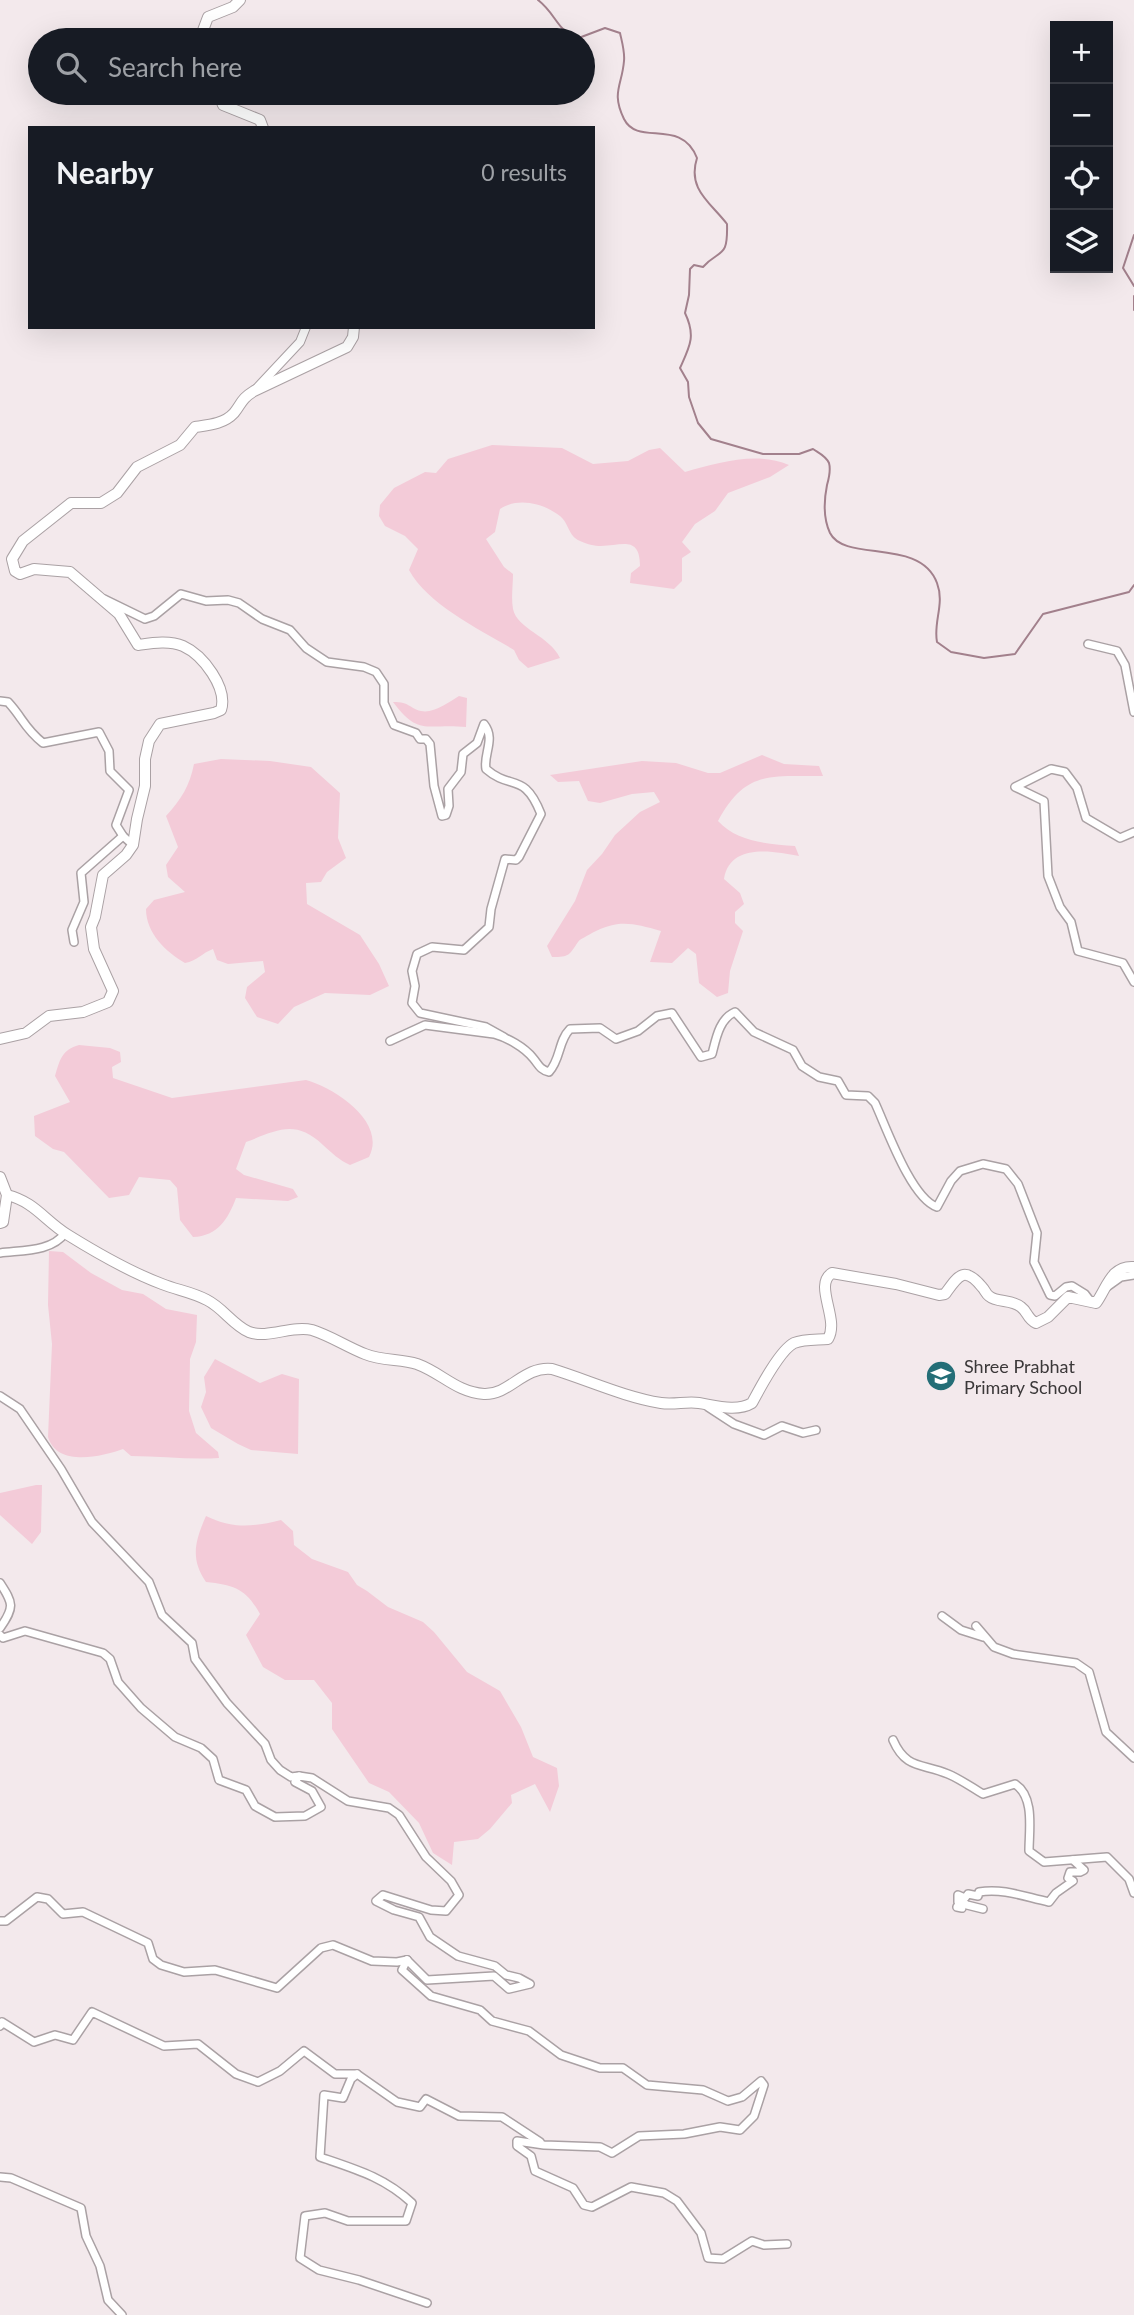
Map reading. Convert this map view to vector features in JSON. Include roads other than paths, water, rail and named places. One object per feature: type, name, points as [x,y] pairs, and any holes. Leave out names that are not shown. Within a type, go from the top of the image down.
[{"type":"main road","points":[[204,28],[208,17],[233,7],[240,0]]},
{"type":"main road","points":[[223,105],[260,120],[262,126]]},
{"type":"main road","points":[[0,1039],[26,1033],[49,1017],[83,1012],[108,1002],[113,991],[94,949],[91,927],[96,916],[103,875],[126,855],[133,845],[136,819],[145,786],[145,758],[149,741],[160,724],[214,713],[221,710],[223,702],[216,680],[200,659],[183,646],[161,642],[138,645],[119,614],[70,572],[34,569],[20,575],[15,571],[12,559],[14,554],[23,541],[71,503],[101,503],[117,492],[137,467],[180,445],[195,427],[215,425],[233,414],[243,398],[254,391],[347,348],[354,329]]},
{"type":"main road","points":[[0,1177],[7,1195],[3,1222],[0,1223]]},
{"type":"main road","points":[[7,1195],[23,1198],[65,1233],[163,1285],[185,1290],[210,1301],[248,1331],[258,1334],[302,1329],[314,1331],[365,1354],[416,1364],[461,1390],[493,1393],[529,1371],[541,1367],[552,1368],[664,1404],[738,1409],[752,1403],[791,1345],[800,1341],[828,1339],[832,1333],[832,1321],[824,1283],[832,1273],[896,1284],[939,1295],[945,1294],[958,1276],[971,1276],[989,1297],[1022,1307],[1030,1320],[1036,1323],[1048,1317],[1068,1297],[1096,1303],[1107,1280],[1126,1266],[1134,1267]]},
{"type":"street","points":[[254,391],[300,342],[305,329]]},
{"type":"street","points":[[100,597],[145,619],[154,616],[181,594],[206,601],[228,600],[239,603],[262,619],[290,630],[306,648],[327,662],[364,667],[376,672],[384,684],[384,703],[394,725],[416,733],[420,739],[426,739],[430,744],[434,786],[442,816],[446,815],[449,806],[448,789],[461,772],[463,754],[477,743],[484,724],[489,730],[490,744],[484,759],[486,769],[493,776],[523,786],[531,793],[541,814],[519,857],[516,860],[505,859],[491,909],[489,927],[464,950],[432,947],[418,954],[412,971],[415,986],[412,1003],[420,1013],[486,1027],[532,1056],[540,1069],[549,1072],[556,1064],[564,1036],[570,1029],[600,1028],[616,1039],[638,1031],[657,1016],[672,1013],[701,1057],[712,1054],[719,1030],[728,1015],[735,1012],[754,1032],[793,1049],[802,1066],[819,1077],[838,1081],[846,1095],[868,1096],[875,1103],[912,1182],[929,1204],[937,1207],[951,1181],[960,1171],[983,1164],[1006,1169],[1018,1184],[1037,1233],[1034,1262],[1050,1295],[1055,1296],[1066,1287],[1072,1286],[1085,1294],[1091,1303]]},
{"type":"street","points":[[1088,644],[1117,651],[1125,664],[1134,712]]},
{"type":"street","points":[[0,701],[8,702],[23,725],[43,743],[99,733],[109,751],[110,771],[129,790],[116,825],[133,845]]},
{"type":"street","points":[[1134,832],[1120,838],[1086,818],[1077,788],[1065,772],[1051,769],[1015,788],[1044,801],[1048,876],[1060,907],[1071,922],[1078,951],[1123,963],[1134,982]]},
{"type":"street","points":[[74,942],[72,930],[84,902],[81,873],[123,836]]},
{"type":"street","points":[[390,1041],[425,1025],[504,1037]]},
{"type":"street","points":[[0,1254],[47,1247],[60,1241],[65,1233]]},
{"type":"street","points":[[1103,1289],[1121,1277],[1134,1275]]},
{"type":"street","points":[[0,1396],[20,1409],[61,1469],[92,1522],[149,1582],[162,1615],[192,1643],[195,1659],[227,1703],[265,1744],[271,1760],[280,1770],[291,1777],[312,1779],[348,1801],[389,1808],[399,1815],[426,1857],[451,1881],[458,1895],[446,1911],[431,1910],[383,1895],[376,1902],[419,1917],[430,1937],[457,1956],[495,1966],[506,1976],[519,1978],[530,1984],[509,1989],[494,1976],[428,1980],[407,1960]]},
{"type":"street","points":[[704,1405],[734,1424],[764,1435],[782,1426],[803,1433],[816,1430]]},
{"type":"street","points":[[0,1583],[12,1603],[11,1611],[0,1628]]},
{"type":"street","points":[[942,1616],[961,1630],[984,1637]]},
{"type":"street","points":[[976,1626],[993,1647],[1013,1654],[1076,1663],[1088,1672],[1106,1732],[1134,1758]]},
{"type":"street","points":[[0,1634],[4,1638],[25,1631],[103,1653],[110,1659],[118,1682],[141,1708],[175,1737],[201,1748],[213,1759],[219,1780],[246,1790],[255,1806],[263,1812],[275,1817],[305,1816],[321,1807],[312,1791],[295,1782],[299,1776]]},
{"type":"street","points":[[892,1740],[903,1757],[918,1766],[946,1773],[982,1794],[1016,1784],[1022,1788],[1028,1802],[1029,1851],[1044,1862],[1107,1857],[1129,1879],[1134,1893]]},
{"type":"street","points":[[984,1909],[958,1902],[958,1895],[965,1898],[968,1894],[978,1896],[979,1892],[1007,1891],[1019,1897],[1049,1902],[1056,1893],[1073,1881],[1068,1878],[1070,1872],[1084,1870],[1073,1860]]},
{"type":"street","points":[[0,1921],[6,1921],[37,1897],[48,1899],[63,1914],[83,1912],[148,1943],[153,1959],[161,1965],[184,1972],[215,1970],[277,1988],[321,1948],[334,1945],[372,1961],[407,1960]]},
{"type":"street","points":[[407,1960],[402,1970],[431,1996],[480,2010],[492,2021],[530,2031],[561,2055],[600,2067],[623,2068],[647,2085],[704,2090],[728,2101],[742,2097],[761,2081],[764,2085],[754,2116],[740,2130],[720,2127],[684,2134],[639,2136],[612,2153],[600,2147],[517,2141],[517,2146],[531,2156],[535,2171],[573,2188],[584,2205],[592,2207],[631,2187],[664,2193],[677,2201],[701,2233],[708,2258],[723,2259],[752,2241],[764,2245],[787,2244]]},
{"type":"street","points":[[0,2026],[2,2022],[34,2042],[55,2035],[74,2040],[93,2012],[164,2046],[198,2044],[236,2074],[258,2082],[280,2071],[304,2051],[335,2074],[357,2074],[397,2102],[419,2107],[426,2099],[459,2116],[502,2117],[544,2145]]},
{"type":"street","points":[[357,2074],[351,2079],[343,2098],[324,2095],[320,2157],[395,2187],[412,2203],[406,2221],[348,2221],[326,2213],[305,2216],[300,2258],[319,2270],[359,2280],[427,2303]]},
{"type":"street","points":[[0,2177],[12,2178],[81,2208],[86,2236],[100,2266],[108,2300],[122,2315]]},
{"type":"waterway","points":[[538,0],[562,28]]},
{"type":"waterway","points":[[595,32],[605,28],[620,33],[624,58],[618,102],[624,119],[630,127],[639,131],[671,135],[690,146],[697,158],[695,178],[698,187],[707,202],[727,224],[726,243],[722,252],[703,267],[694,265],[690,269],[685,313],[691,335],[680,368],[688,382],[689,397],[698,423],[711,439],[763,454],[799,454],[813,449],[824,457],[830,468],[825,497],[826,521],[830,533],[838,542],[851,547],[900,555],[915,560],[928,569],[939,591],[937,642],[951,652],[984,658],[1015,654],[1043,614],[1129,592],[1134,585]]},
{"type":"waterway","points":[[1134,235],[1123,268],[1134,286]]},
{"type":"waterway","points":[[1134,296],[1134,310]]},
{"type":"place","name":"Shree Prabhat Primary School","points":[[941,1376]]}]
